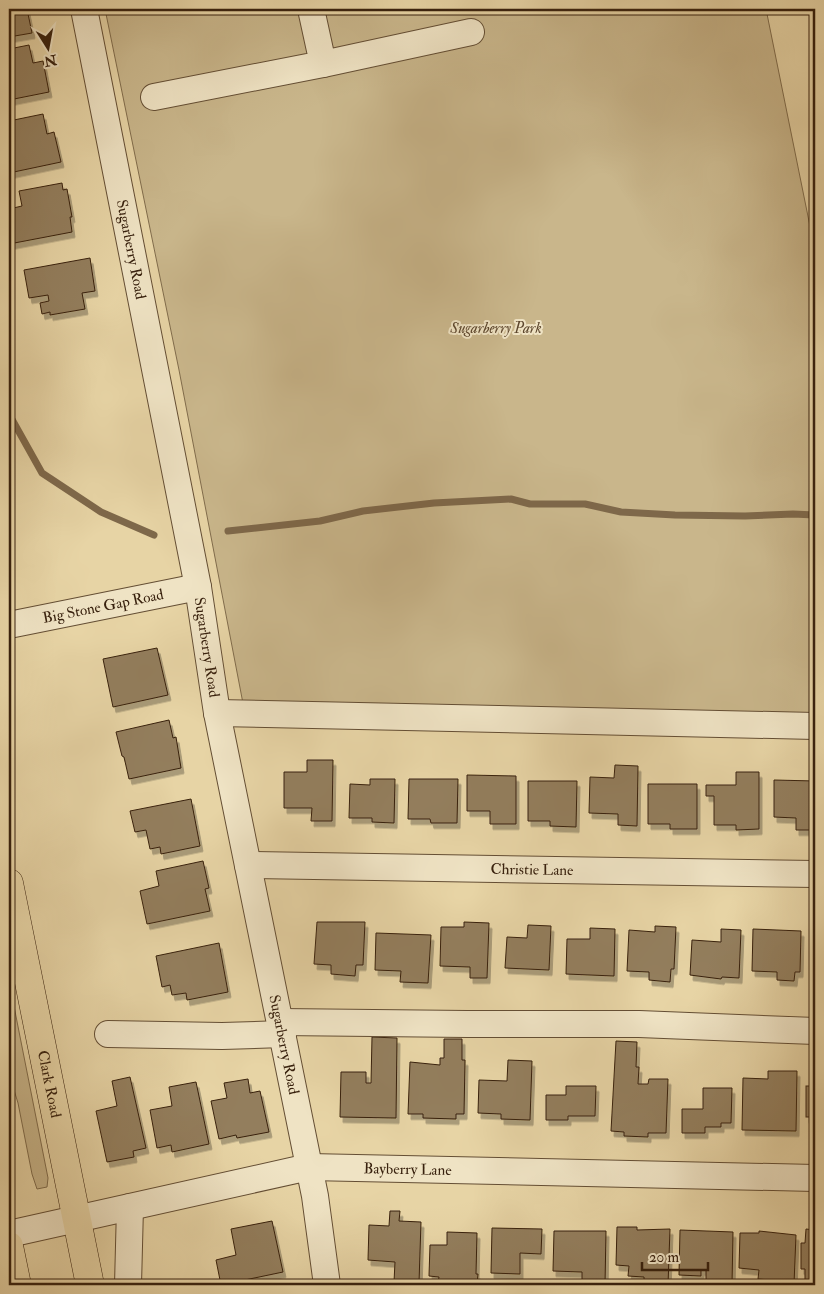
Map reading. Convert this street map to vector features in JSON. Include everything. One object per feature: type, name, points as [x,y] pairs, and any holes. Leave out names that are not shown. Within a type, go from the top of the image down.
[{"type":"main road","name":"Clark Road","points":[[9,883],[90,1285]]},
{"type":"main road","points":[[9,1246],[17,1285]]},
{"type":"street","name":"Sugarberry Road","points":[[84,9],[198,587],[217,713],[315,1196],[327,1285]]},
{"type":"street","points":[[311,9],[323,64]]},
{"type":"street","points":[[154,97],[323,64],[471,32]]},
{"type":"street","name":"Big Stone Gap Road","points":[[9,625],[198,587]]},
{"type":"street","points":[[217,713],[815,726]]},
{"type":"street","name":"Christie Lane","points":[[248,864],[815,874]]},
{"type":"street","points":[[108,1034],[222,1036],[282,1028],[467,1024],[639,1024],[815,1031]]},
{"type":"street","name":"Bayberry Lane","points":[[9,1234],[309,1167],[815,1178]]},
{"type":"street","points":[[128,1285],[130,1206]]},
{"type":"green space","name":"Sugarberry Park","points":[[105,9],[766,9],[815,251],[815,731],[246,719],[179,370]]},
{"type":"green space","points":[[9,981],[48,1178],[47,1187],[37,1189],[32,1174],[18,1103],[9,1074]]},
{"type":"building","points":[[9,9],[27,9],[32,33],[9,37]]},
{"type":"building","points":[[29,45],[33,63],[43,61],[49,92],[9,100],[9,49]]},
{"type":"building","points":[[43,114],[47,134],[54,132],[61,162],[9,173],[9,121]]},
{"type":"building","points":[[62,183],[63,190],[67,189],[72,217],[70,217],[72,232],[9,244],[9,209],[22,206],[19,191]]},
{"type":"building","points":[[90,258],[95,291],[82,293],[85,309],[50,315],[50,312],[42,314],[40,303],[49,301],[48,295],[29,298],[24,270]]},
{"type":"building","points":[[157,648],[168,695],[113,707],[103,659]]},
{"type":"building","points":[[169,720],[173,738],[176,737],[181,768],[129,779],[116,732]]},
{"type":"building","points":[[307,760],[333,760],[332,821],[311,821],[312,808],[284,808],[284,772],[307,772]]},
{"type":"building","points":[[615,765],[638,766],[637,826],[618,825],[618,814],[589,813],[590,777],[614,778]]},
{"type":"building","points":[[736,772],[759,772],[759,829],[736,830],[736,825],[714,825],[714,796],[706,796],[706,785],[736,785]]},
{"type":"building","points":[[467,775],[516,776],[516,824],[490,824],[490,811],[467,811]]},
{"type":"building","points":[[370,779],[395,779],[394,823],[372,822],[372,818],[349,818],[350,784],[370,785]]},
{"type":"building","points":[[409,779],[458,779],[457,823],[431,823],[430,819],[408,819]]},
{"type":"building","points":[[774,780],[815,781],[815,830],[796,830],[796,818],[774,817]]},
{"type":"building","points":[[528,781],[577,781],[576,827],[550,826],[550,821],[528,821]]},
{"type":"building","points":[[648,784],[697,784],[697,829],[670,829],[670,824],[648,824]]},
{"type":"building","points":[[191,799],[200,846],[161,854],[160,847],[150,849],[146,830],[135,832],[130,811]]},
{"type":"building","points":[[203,861],[209,888],[205,889],[210,911],[147,924],[140,891],[159,886],[156,871]]},
{"type":"building","points":[[317,922],[365,922],[363,965],[356,965],[355,976],[331,974],[331,965],[314,964]]},
{"type":"building","points":[[464,922],[489,923],[487,978],[470,978],[470,967],[440,966],[441,927],[464,927]]},
{"type":"building","points":[[528,925],[551,926],[549,970],[505,968],[507,937],[527,938]]},
{"type":"building","points":[[655,926],[676,927],[674,969],[671,969],[670,982],[649,980],[649,972],[627,971],[629,930],[655,932]]},
{"type":"building","points":[[590,928],[615,929],[614,976],[566,974],[567,939],[590,939]]},
{"type":"building","points":[[721,929],[741,930],[739,978],[722,977],[721,979],[690,975],[692,940],[721,942]]},
{"type":"building","points":[[753,929],[801,931],[800,972],[795,972],[794,981],[777,980],[777,972],[752,971]]},
{"type":"building","points":[[376,933],[431,935],[428,983],[400,982],[401,971],[375,970]]},
{"type":"building","points":[[219,943],[228,992],[187,1000],[186,993],[172,995],[170,985],[162,987],[156,956]]},
{"type":"building","points":[[372,1037],[397,1038],[396,1118],[340,1117],[341,1072],[366,1072],[366,1083],[371,1083]]},
{"type":"building","points":[[444,1039],[462,1039],[462,1060],[465,1060],[464,1114],[456,1114],[456,1119],[423,1118],[423,1114],[408,1114],[410,1062],[440,1065],[440,1058],[444,1058]]},
{"type":"building","points":[[616,1041],[637,1042],[636,1067],[639,1067],[638,1084],[648,1084],[649,1079],[668,1079],[666,1133],[648,1133],[648,1137],[624,1136],[624,1132],[611,1131]]},
{"type":"building","points":[[508,1060],[532,1061],[530,1120],[501,1119],[501,1114],[478,1113],[479,1080],[507,1081]]},
{"type":"building","points":[[768,1071],[797,1071],[796,1131],[742,1130],[743,1078],[768,1079]]},
{"type":"building","points":[[130,1077],[146,1148],[133,1151],[134,1157],[107,1162],[96,1111],[117,1106],[112,1081]]},
{"type":"building","points":[[248,1079],[250,1093],[260,1091],[269,1132],[237,1138],[236,1135],[219,1139],[211,1101],[227,1098],[224,1083]]},
{"type":"building","points":[[196,1082],[209,1144],[172,1152],[171,1145],[157,1148],[150,1110],[172,1106],[169,1087]]},
{"type":"building","points":[[566,1086],[596,1086],[595,1116],[568,1116],[568,1120],[546,1120],[546,1095],[566,1095]]},
{"type":"building","points":[[806,1086],[815,1086],[815,1117],[806,1117]]},
{"type":"building","points":[[703,1088],[732,1088],[731,1123],[721,1123],[721,1127],[705,1127],[705,1133],[682,1133],[682,1109],[703,1109]]},
{"type":"building","points":[[390,1211],[400,1211],[399,1221],[421,1222],[419,1283],[394,1282],[395,1262],[368,1260],[369,1225],[389,1226]]},
{"type":"building","points":[[272,1221],[283,1272],[221,1285],[216,1260],[236,1255],[231,1229]]},
{"type":"building","points":[[617,1227],[637,1227],[637,1230],[670,1229],[668,1285],[644,1285],[644,1277],[628,1276],[629,1266],[616,1265]]},
{"type":"building","points":[[492,1228],[542,1229],[541,1254],[520,1253],[520,1274],[491,1273]]},
{"type":"building","points":[[806,1229],[815,1230],[815,1282],[805,1281],[805,1269],[801,1269],[801,1243],[805,1243]]},
{"type":"building","points":[[680,1230],[733,1232],[732,1285],[706,1285],[706,1270],[701,1270],[701,1276],[679,1275]]},
{"type":"building","points":[[554,1231],[606,1231],[605,1285],[582,1285],[582,1272],[553,1271]]},
{"type":"building","points":[[759,1231],[796,1235],[794,1284],[800,1285],[770,1285],[770,1280],[758,1279],[759,1270],[739,1268],[740,1233],[759,1233]]},
{"type":"building","points":[[447,1232],[477,1233],[477,1285],[438,1283],[439,1277],[429,1276],[430,1245],[447,1245]]},
{"type":"waterway","points":[[9,414],[42,473],[101,512],[154,535]]},
{"type":"waterway","points":[[228,531],[320,521],[363,511],[434,503],[511,499],[530,504],[585,504],[621,512],[675,515],[815,515]]}]
